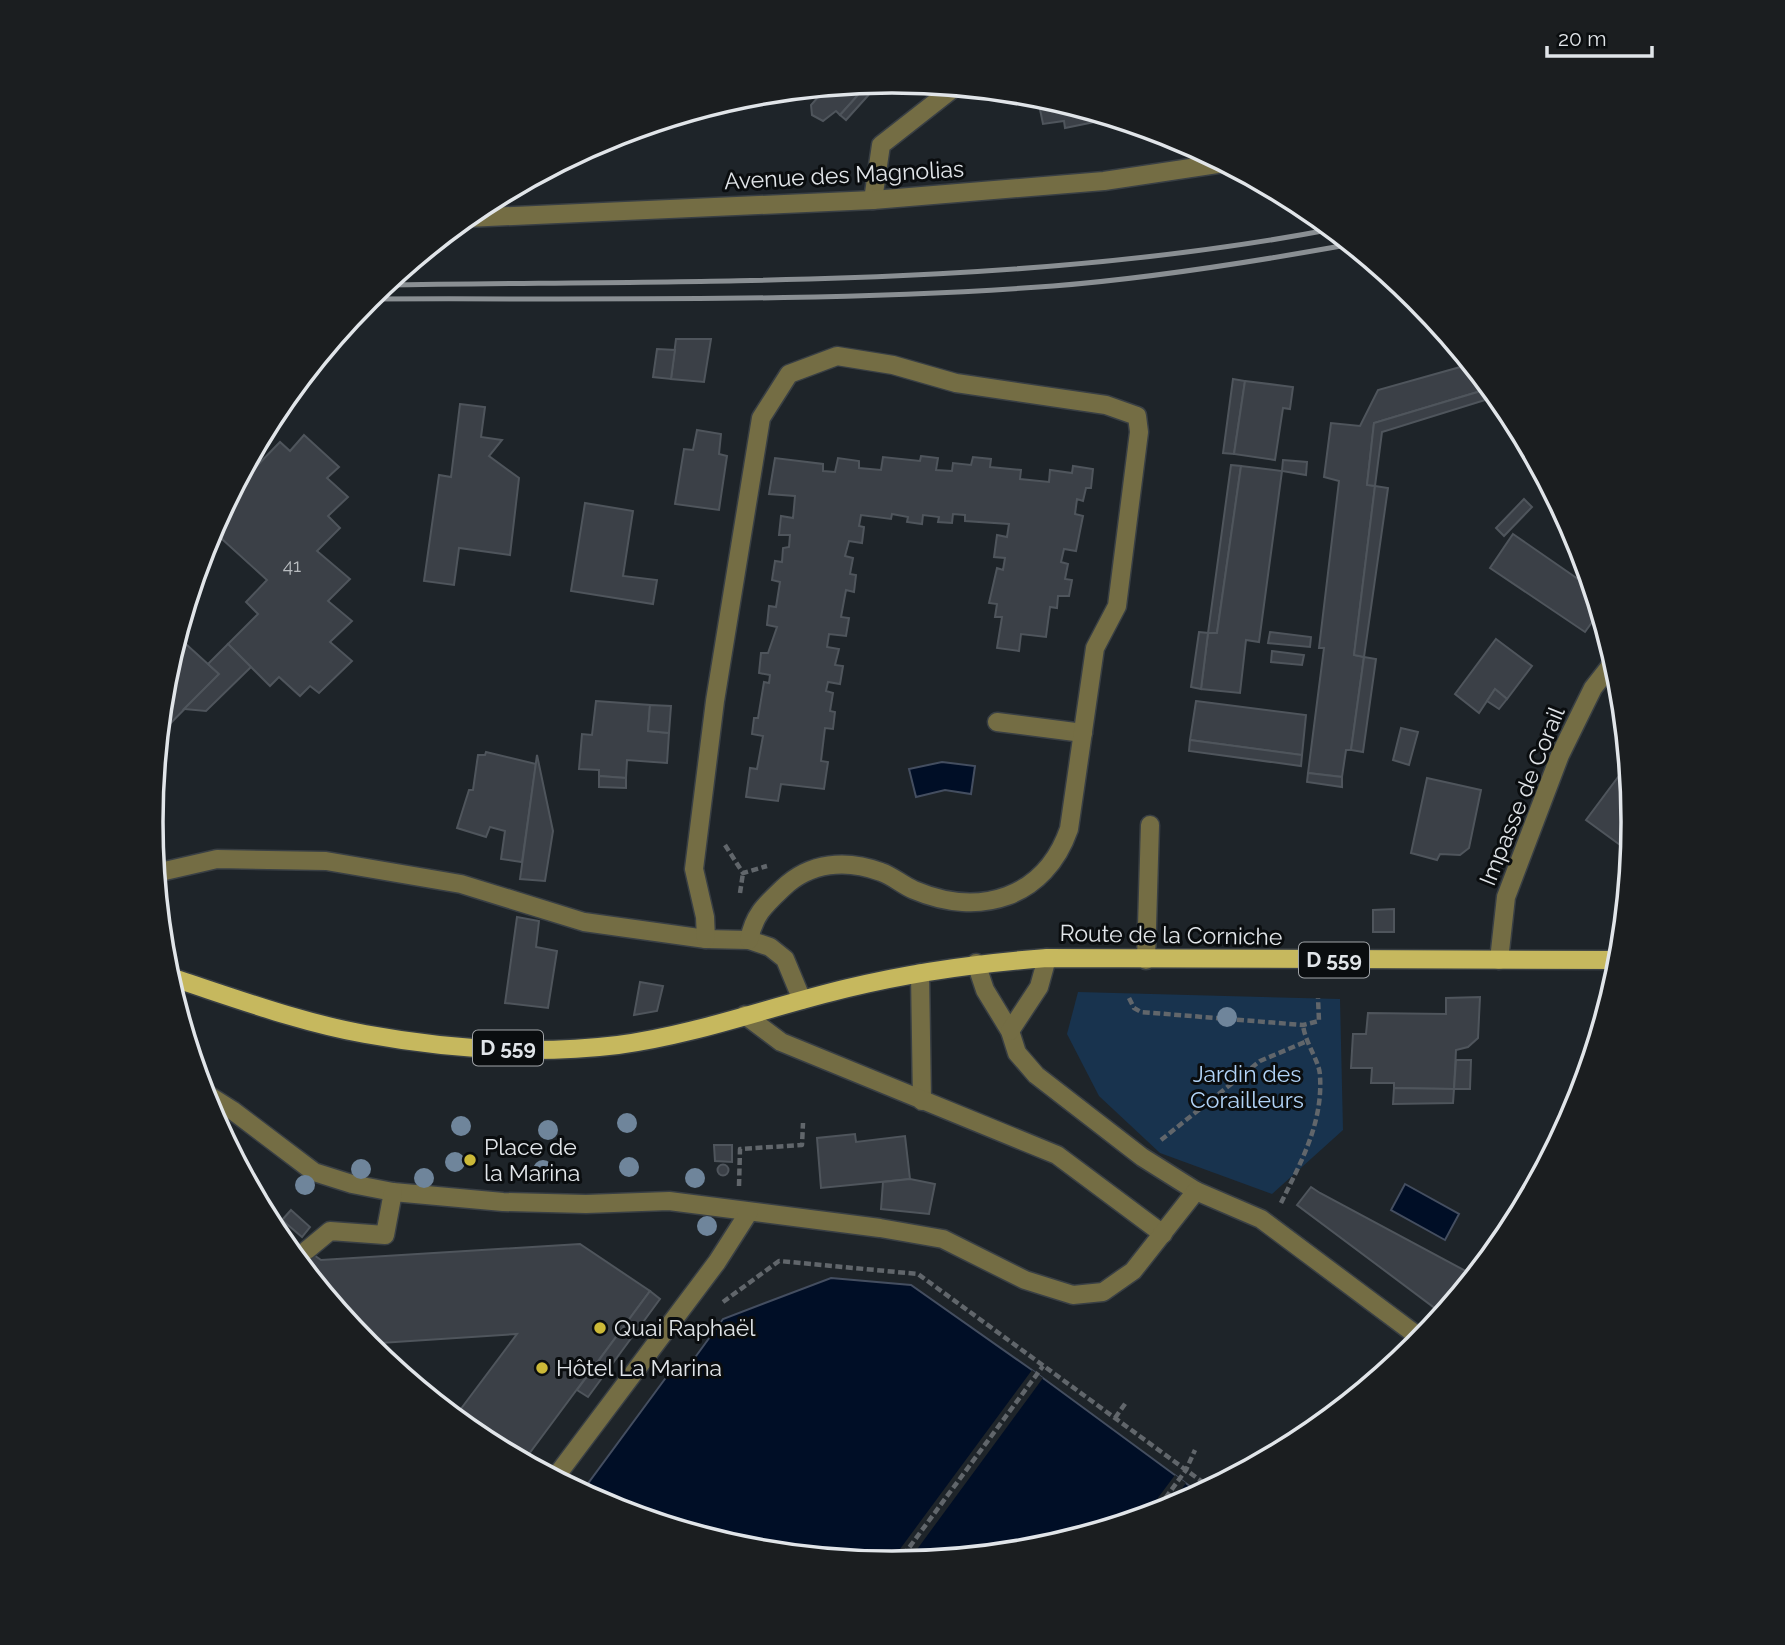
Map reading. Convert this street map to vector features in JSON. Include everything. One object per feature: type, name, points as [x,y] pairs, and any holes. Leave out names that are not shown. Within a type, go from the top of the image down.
[{"type":"main road","name":"Route de la Corniche","points":[[802,1000],[920,973],[976,964],[1047,958],[1609,960]]},
{"type":"main road","name":"D 559","points":[[181,980],[286,1014],[365,1034],[463,1046],[551,1051],[620,1045],[802,1000]]},
{"type":"street","points":[[873,200],[881,145],[946,95]]},
{"type":"street","name":"Avenue des Magnolias","points":[[485,217],[873,200],[1104,181],[1209,165]]},
{"type":"street","points":[[706,939],[705,917],[694,869],[715,701],[761,418],[789,374],[837,356],[893,365],[956,383],[1106,405],[1137,416],[1139,432],[1117,606],[1096,648],[1069,829],[1062,850],[1044,874],[1024,891],[995,900],[963,902],[913,890],[883,872],[857,865],[833,863],[791,880],[753,920],[749,940]]},
{"type":"street","name":"Impasse de Corail","points":[[1499,960],[1506,897],[1560,755],[1593,688],[1606,671]]},
{"type":"street","points":[[997,722],[1083,733]]},
{"type":"street","points":[[1146,960],[1150,825]]},
{"type":"street","points":[[164,871],[217,859],[326,861],[460,884],[584,922],[706,939],[749,940],[770,947],[785,959],[802,1000]]},
{"type":"street","points":[[1010,1031],[1039,987],[1047,958]]},
{"type":"street","points":[[976,964],[985,990],[1010,1031],[1017,1053],[1036,1075],[1142,1157],[1196,1191],[1270,1226],[1414,1333]]},
{"type":"street","points":[[920,973],[922,1101]]},
{"type":"street","points":[[745,1015],[781,1041],[1057,1156],[1163,1234]]},
{"type":"street","points":[[218,1102],[314,1172],[352,1184],[393,1192],[503,1202],[586,1204],[669,1201],[880,1228],[943,1239],[1025,1280],[1073,1294],[1103,1292],[1133,1271],[1196,1191]]},
{"type":"street","points":[[307,1250],[318,1238],[330,1231],[385,1236],[393,1192]]},
{"type":"street","points":[[560,1471],[685,1304],[742,1211]]},
{"type":"path","points":[[698,837],[718,841],[727,847],[743,873],[776,864],[792,867],[802,874]]},
{"type":"path","points":[[1129,998],[1134,1008],[1141,1012],[1303,1026],[1319,1021],[1318,998]]},
{"type":"path","points":[[1270,1226],[1314,1135],[1321,1074],[1305,1042],[1303,1026]]},
{"type":"path","points":[[1153,1147],[1260,1061],[1305,1042]]},
{"type":"path","points":[[742,1211],[738,1150],[802,1145],[803,1123]]},
{"type":"path","points":[[685,1304],[719,1306],[779,1261],[918,1274],[1203,1483]]},
{"type":"path","points":[[906,1552],[1043,1366]]},
{"type":"path","points":[[1115,1418],[1127,1401]]},
{"type":"path","points":[[1164,1500],[1186,1470],[1195,1450]]},
{"type":"green space","name":"Jardin des Corailleurs","points":[[1078,992],[1340,999],[1343,1130],[1272,1194],[1160,1153],[1099,1096],[1067,1034]]},
{"type":"shaded area","points":[[942,762],[975,766],[971,794],[945,790],[916,797],[909,769]]},
{"type":"shaded area","points":[[1405,1184],[1459,1214],[1445,1240],[1391,1210]]},
{"type":"shaded area","points":[[831,1278],[911,1285],[1192,1488],[1127,1514],[1035,1538],[940,1551],[892,1552],[845,1551],[750,1538],[658,1514],[587,1485],[673,1368],[683,1374],[723,1319]]},
{"type":"pier","points":[[1032,1370],[1043,1378],[915,1552],[898,1552]]},
{"type":"pier","points":[[1175,1475],[1186,1483],[1178,1494],[1153,1504]]},
{"type":"building","points":[[870,93],[846,120],[840,115],[859,94]]},
{"type":"building","points":[[859,94],[840,115],[836,111],[823,121],[812,115],[811,105],[818,97]]},
{"type":"building","points":[[1040,108],[1095,122],[1065,128],[1064,121],[1043,124]]},
{"type":"building","points":[[676,339],[711,339],[704,382],[671,379]]},
{"type":"building","points":[[657,349],[675,350],[671,379],[653,377]]},
{"type":"building","points":[[1462,367],[1480,391],[1374,423],[1367,485],[1375,486],[1354,655],[1364,657],[1351,750],[1346,750],[1342,777],[1308,773],[1324,648],[1319,648],[1339,481],[1324,477],[1331,423],[1360,426],[1378,390]]},
{"type":"building","points":[[1233,379],[1245,381],[1234,454],[1223,453]]},
{"type":"building","points":[[1245,381],[1293,387],[1290,409],[1283,408],[1275,460],[1234,454]]},
{"type":"building","points":[[1480,391],[1486,400],[1382,432],[1375,486],[1367,485],[1374,423]]},
{"type":"building","points":[[460,404],[485,407],[481,437],[502,440],[489,456],[519,478],[510,555],[459,548],[454,585],[424,581],[439,475],[451,477]]},
{"type":"building","points":[[697,430],[721,434],[719,454],[727,456],[719,510],[675,504],[684,449],[693,450]]},
{"type":"building","points":[[304,435],[339,467],[327,478],[348,497],[328,516],[340,528],[317,551],[350,579],[328,601],[352,621],[330,642],[352,661],[319,693],[310,686],[300,696],[279,677],[270,686],[228,644],[258,614],[246,602],[267,580],[220,538],[257,466],[280,442],[290,451]]},
{"type":"building","points":[[921,456],[938,458],[936,470],[952,471],[953,463],[971,465],[973,457],[991,459],[990,467],[1021,470],[1020,479],[1049,482],[1050,470],[1072,473],[1073,466],[1093,469],[1091,488],[1086,488],[1083,501],[1077,499],[1075,514],[1083,516],[1076,551],[1064,549],[1061,562],[1068,564],[1065,579],[1072,580],[1069,596],[1058,596],[1057,608],[1050,607],[1046,637],[1021,634],[1019,651],[997,648],[1002,617],[995,617],[997,604],[989,603],[997,568],[1003,570],[1005,558],[994,557],[997,535],[1007,537],[1009,524],[965,521],[965,515],[953,514],[952,523],[938,522],[939,517],[923,515],[922,524],[907,522],[908,517],[892,514],[891,519],[861,515],[859,526],[864,527],[862,543],[849,541],[845,556],[853,558],[850,574],[856,575],[854,592],[846,590],[841,617],[849,618],[846,636],[829,634],[827,647],[839,649],[835,665],[843,666],[840,684],[828,682],[826,691],[833,693],[830,711],[835,712],[833,729],[825,728],[821,761],[828,762],[824,789],[781,784],[778,801],[746,797],[750,768],[757,769],[763,736],[752,734],[754,718],[758,718],[764,682],[769,683],[770,675],[759,673],[761,653],[768,653],[777,627],[767,625],[769,606],[776,607],[780,582],[772,580],[775,561],[782,562],[783,548],[789,547],[790,535],[779,535],[781,516],[793,518],[795,496],[769,494],[775,458],[823,464],[823,471],[835,472],[838,458],[859,461],[859,468],[881,470],[883,457],[920,461]]},
{"type":"building","points":[[1283,460],[1307,462],[1306,475],[1282,471]]},
{"type":"building","points":[[1231,465],[1241,466],[1217,633],[1208,633]]},
{"type":"building","points":[[1241,466],[1282,471],[1259,642],[1246,640],[1240,693],[1201,689],[1208,633],[1217,633]]},
{"type":"building","points":[[1375,486],[1388,488],[1364,657],[1354,655]]},
{"type":"building","points":[[1524,499],[1532,507],[1504,536],[1496,528]]},
{"type":"building","points":[[585,503],[633,511],[623,576],[657,580],[653,604],[571,591]]},
{"type":"building","points":[[1513,534],[1582,581],[1593,621],[1585,632],[1490,568]]},
{"type":"building","points":[[1199,632],[1208,633],[1201,689],[1191,687]]},
{"type":"building","points":[[1270,632],[1311,637],[1310,647],[1268,643]]},
{"type":"building","points":[[1496,639],[1532,666],[1507,699],[1495,689],[1479,713],[1455,694]]},
{"type":"building","points":[[186,644],[219,674],[169,724]]},
{"type":"building","points":[[228,644],[251,667],[206,711],[184,709],[219,674],[208,664]]},
{"type":"building","points":[[1272,651],[1304,655],[1302,665],[1271,662]]},
{"type":"building","points":[[1364,657],[1376,659],[1363,752],[1351,750]]},
{"type":"building","points":[[1495,689],[1507,699],[1499,709],[1487,701]]},
{"type":"building","points":[[596,701],[650,705],[648,731],[669,733],[667,763],[627,760],[626,778],[599,776],[599,770],[579,769],[582,734],[592,735]]},
{"type":"building","points":[[1196,701],[1306,715],[1302,755],[1190,740]]},
{"type":"building","points":[[650,705],[671,706],[669,733],[648,731]]},
{"type":"building","points":[[1401,728],[1418,732],[1409,765],[1393,760]]},
{"type":"building","points":[[1190,740],[1302,755],[1301,766],[1189,751]]},
{"type":"building","points":[[486,752],[536,764],[522,862],[501,859],[505,831],[490,827],[486,837],[457,828],[469,790],[473,790],[478,755],[485,755]]},
{"type":"building","points":[[537,755],[553,831],[545,881],[520,879]]},
{"type":"building","points":[[1308,773],[1342,777],[1342,787],[1307,782]]},
{"type":"building","points":[[1621,773],[1621,846],[1586,820]]},
{"type":"building","points":[[599,776],[626,778],[626,788],[599,787]]},
{"type":"building","points":[[1427,778],[1481,790],[1469,848],[1460,855],[1440,854],[1437,860],[1411,853]]},
{"type":"building","points":[[1394,909],[1394,932],[1373,932],[1373,910]]},
{"type":"building","points":[[517,917],[539,921],[536,947],[557,951],[548,1008],[505,1003]]},
{"type":"building","points":[[640,982],[663,986],[657,1011],[634,1015]]},
{"type":"building","points":[[1480,997],[1478,1038],[1468,1047],[1456,1050],[1454,1089],[1394,1088],[1394,1083],[1371,1083],[1372,1068],[1351,1068],[1353,1034],[1366,1034],[1368,1013],[1446,1014],[1446,998]]},
{"type":"building","points":[[1456,1060],[1471,1060],[1470,1089],[1454,1089]]},
{"type":"building","points":[[1394,1088],[1454,1089],[1453,1103],[1393,1104]]},
{"type":"building","points":[[855,1134],[856,1142],[905,1136],[910,1179],[821,1188],[817,1138]]},
{"type":"building","points":[[714,1145],[732,1145],[732,1162],[715,1161]]},
{"type":"building","points":[[723,1164],[729,1170],[723,1176],[717,1170]]},
{"type":"building","points":[[910,1179],[935,1184],[929,1214],[881,1209],[883,1182]]},
{"type":"building","points":[[1311,1187],[1467,1272],[1436,1309],[1297,1205]]},
{"type":"building","points":[[291,1210],[310,1227],[302,1237],[282,1220]]},
{"type":"building","name":"Hôtel La Marina","points":[[296,1242],[321,1260],[580,1244],[650,1291],[529,1454],[460,1410],[517,1334],[380,1343],[344,1304]]},
{"type":"building","points":[[650,1291],[660,1299],[588,1397],[577,1390]]},
{"type":"railway","points":[[399,285],[740,281],[980,271],[1099,262],[1217,248],[1319,231]]},
{"type":"railway","points":[[384,299],[796,297],[967,291],[1128,279],[1340,246]]},
{"type":"place","name":"Place de la Marina","points":[[470,1160]]},
{"type":"place","name":"Quai Raphaël","points":[[600,1328]]},
{"type":"place","name":"Hôtel La Marina","points":[[542,1368]]}]
